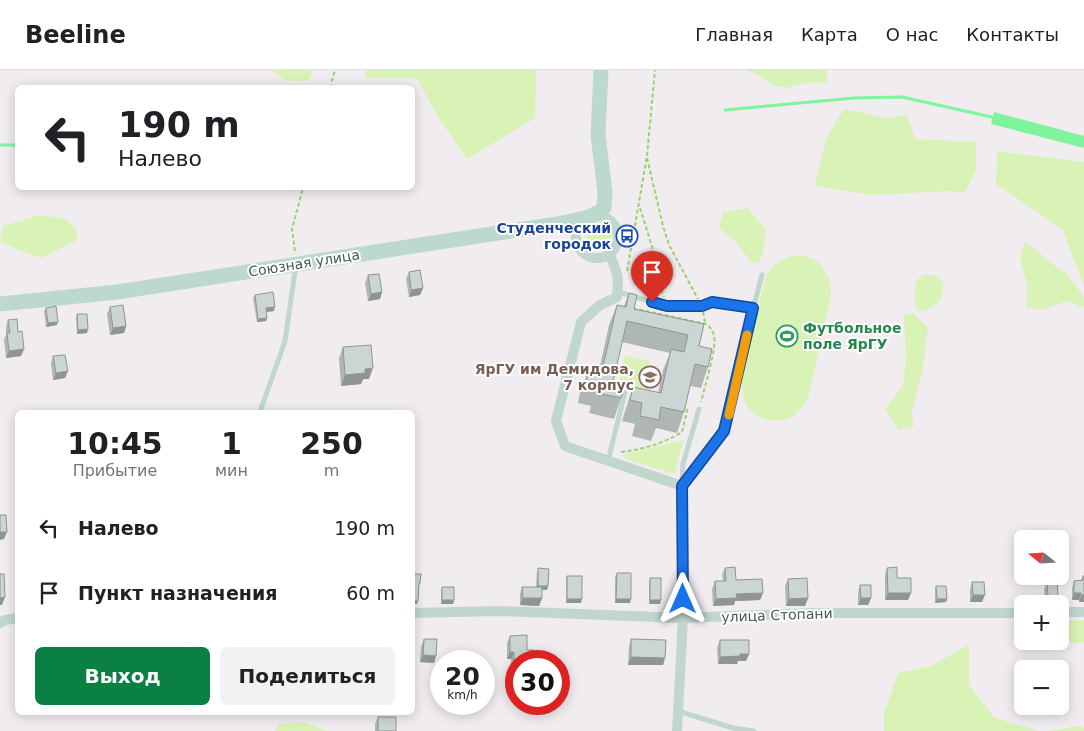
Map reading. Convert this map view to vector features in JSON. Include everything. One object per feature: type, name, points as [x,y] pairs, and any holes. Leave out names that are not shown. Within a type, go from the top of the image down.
[{"type":"street","points":[[589,217],[579,226],[576,240],[583,252],[589,256],[603,257],[614,249],[618,243],[618,236],[617,230],[607,213],[598,135],[601,70]]},
{"type":"street","name":"Союзная улица","points":[[0,304],[117,292],[563,223],[589,217],[602,210],[607,213]]},
{"type":"street","points":[[609,254],[617,272],[617,294],[600,304],[581,322],[556,421],[565,446],[682,486],[683,618],[677,731]]},
{"type":"street","name":"улица Стопани","points":[[415,613],[498,611],[683,618],[812,613],[1014,613]]},
{"type":"street","points":[[1069,612],[1084,612]]},
{"type":"street","points":[[0,622],[15,618]]},
{"type":"lane","points":[[261,410],[285,342],[296,264]]},
{"type":"lane","points":[[682,486],[724,431],[762,275]]},
{"type":"lane","points":[[617,294],[667,306],[702,306],[712,302],[753,308]]},
{"type":"lane","points":[[608,461],[625,392]]},
{"type":"lane","points":[[682,486],[683,464],[699,409]]},
{"type":"lane","points":[[678,711],[732,728],[754,731]]},
{"type":"path","points":[[331,85],[335,70]]},
{"type":"path","points":[[627,274],[647,156],[655,70]]},
{"type":"path","points":[[647,156],[663,226],[670,245],[702,306],[706,324]]},
{"type":"path","points":[[296,264],[292,229],[302,190]]},
{"type":"path","points":[[639,206],[655,256],[662,292],[667,306]]},
{"type":"path","points":[[617,294],[632,307],[706,324],[711,328],[715,338],[699,409]]},
{"type":"path","points":[[621,452],[644,448],[669,440],[682,432],[688,407]]},
{"type":"shaded area","points":[[272,70],[311,70],[311,76],[308,80],[289,80]]},
{"type":"shaded area","points":[[366,70],[536,70],[535,118],[467,159],[436,114],[417,78],[366,78]]},
{"type":"shaded area","points":[[744,70],[827,70],[827,83],[810,82],[786,88],[772,85],[757,74]]},
{"type":"shaded area","points":[[844,109],[887,118],[907,115],[915,139],[976,142],[976,170],[965,193],[949,191],[873,195],[815,186],[826,139]]},
{"type":"shaded area","points":[[994,112],[1084,136],[1084,148],[991,124]]},
{"type":"shaded area","points":[[997,151],[1084,162],[1084,286],[1063,230],[996,184]]},
{"type":"shaded area","points":[[747,208],[766,229],[763,254],[758,263],[751,262],[735,241],[719,228],[723,212]]},
{"type":"shaded area","points":[[40,215],[66,219],[77,231],[77,240],[41,258],[0,241],[3,226]]},
{"type":"shaded area","points":[[602,218],[609,221],[613,234],[604,245],[594,245],[587,239],[585,230],[592,219]]},
{"type":"shaded area","points":[[1025,241],[1067,274],[1081,293],[1084,300],[1084,308],[1067,301],[1042,310],[1026,307],[1027,284],[1020,259]]},
{"type":"shaded area","name":"Футбольное поле ЯрГУ","points":[[791,256],[810,258],[821,265],[831,288],[831,295],[808,398],[796,414],[789,418],[774,421],[759,417],[748,407],[743,397],[742,380],[765,279],[775,264]]},
{"type":"shaded area","points":[[924,274],[937,276],[943,282],[943,293],[940,300],[924,312],[916,310],[914,293],[917,280]]},
{"type":"shaded area","points":[[913,313],[928,328],[923,368],[911,414],[914,426],[899,430],[885,409],[903,385],[906,360],[904,315]]},
{"type":"shaded area","points":[[625,356],[649,361],[642,392],[618,387]]},
{"type":"shaded area","points":[[684,440],[674,474],[626,459],[623,455]]},
{"type":"shaded area","points":[[1084,620],[1084,642],[1074,643],[1069,641],[1069,621]]},
{"type":"shaded area","points":[[969,645],[969,685],[995,718],[1040,731],[884,731],[884,714],[898,673],[930,666]]},
{"type":"shaded area","points":[[303,722],[328,731],[275,731],[278,724]]},
{"type":"shaded area","points":[[1079,726],[1084,728],[1084,731],[1047,731]]},
{"type":"building","points":[[420,270],[423,288],[411,290],[409,272]]},
{"type":"building","points":[[379,274],[382,292],[371,294],[368,275]]},
{"type":"building","points":[[273,292],[275,307],[266,308],[267,318],[258,319],[255,295]]},
{"type":"building","points":[[629,293],[637,295],[634,309],[704,324],[699,346],[712,349],[708,367],[695,364],[684,412],[661,407],[659,420],[640,416],[642,403],[630,400],[633,387],[661,393],[671,349],[684,352],[688,335],[627,321],[613,382],[625,385],[621,398],[597,393],[598,385],[586,382],[588,372],[601,375],[617,305],[626,307]]},
{"type":"building","points":[[123,305],[126,326],[113,328],[110,307]]},
{"type":"building","points":[[56,306],[58,322],[48,323],[46,308]]},
{"type":"building","points":[[77,314],[87,314],[88,329],[78,330]]},
{"type":"building","points":[[17,319],[18,332],[22,331],[24,349],[9,351],[7,333],[10,333],[8,320]]},
{"type":"building","points":[[371,345],[373,368],[365,369],[365,373],[345,375],[343,347]]},
{"type":"building","points":[[65,355],[68,371],[56,373],[53,356]]},
{"type":"building","points":[[0,515],[6,515],[7,532],[0,532]]},
{"type":"building","points":[[735,567],[736,580],[762,579],[763,593],[736,594],[737,598],[716,599],[715,581],[726,581],[725,568]]},
{"type":"building","points":[[897,567],[897,578],[911,578],[911,593],[888,593],[887,568]]},
{"type":"building","points":[[538,568],[549,569],[548,586],[538,586]]},
{"type":"building","points":[[617,573],[631,573],[631,599],[616,599]]},
{"type":"building","points":[[0,574],[4,574],[5,597],[0,598]]},
{"type":"building","points":[[415,574],[421,574],[419,583],[418,601],[415,601]]},
{"type":"building","points":[[567,576],[582,576],[582,599],[567,599]]},
{"type":"building","points":[[1083,576],[1084,595],[1074,593],[1074,581],[1083,580]]},
{"type":"building","points":[[650,578],[661,578],[661,600],[650,600]]},
{"type":"building","points":[[807,578],[808,598],[789,599],[788,579]]},
{"type":"building","points":[[972,582],[984,582],[985,595],[973,595]]},
{"type":"building","points":[[860,585],[871,585],[871,598],[861,598]]},
{"type":"building","points":[[1047,585],[1057,585],[1058,595],[1048,595]]},
{"type":"building","points":[[936,586],[946,586],[947,599],[937,599]]},
{"type":"building","points":[[442,587],[454,587],[454,600],[442,600]]},
{"type":"building","points":[[522,587],[542,587],[542,598],[523,598]]},
{"type":"building","points":[[527,635],[527,650],[510,650],[510,636]]},
{"type":"building","points":[[424,639],[437,639],[436,650],[430,650],[430,656],[423,655]]},
{"type":"building","points":[[631,639],[666,640],[665,658],[631,657]]},
{"type":"building","points":[[720,640],[749,640],[749,654],[720,657]]},
{"type":"building","points":[[378,717],[396,717],[396,731],[378,731]]},
{"type":"waterway","points":[[725,110],[854,98],[902,97],[996,118]]},
{"type":"waterway","points":[[0,145],[15,145]]},
{"type":"slow traffic","points":[[729,415],[747,335]]},
{"type":"place","name":"Студенческий городок","points":[[627,236]]},
{"type":"place","name":"Футбольное поле ЯрГУ","points":[[787,336]]},
{"type":"place","name":"ЯрГУ им Демидова, 7 корпус","points":[[650,377]]},
{"type":"route","points":[[652,302],[667,306],[702,306],[712,302],[753,308],[724,431],[682,486],[683,599]]}]
